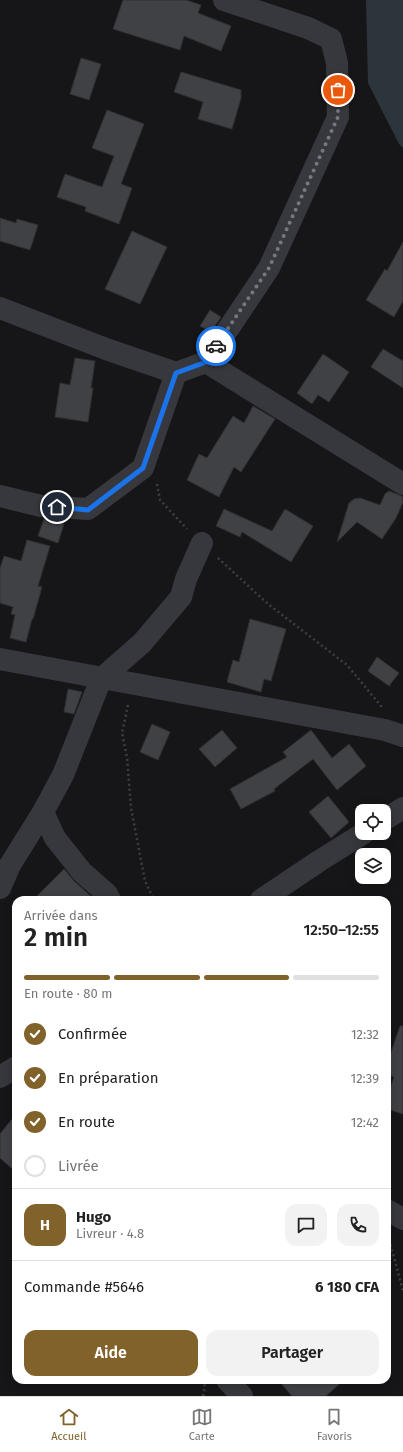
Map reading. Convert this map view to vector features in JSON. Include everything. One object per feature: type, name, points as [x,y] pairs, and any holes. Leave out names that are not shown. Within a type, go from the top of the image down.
[{"type":"street","points":[[0,308],[106,350],[176,373],[206,362],[269,268],[338,117],[337,63],[331,39],[308,28],[224,0]]},
{"type":"street","points":[[206,362],[403,484]]},
{"type":"street","points":[[0,496],[41,506],[88,510],[143,468],[176,373]]},
{"type":"street","points":[[0,888],[10,865],[43,812],[63,775],[102,679],[142,643],[181,597],[186,579],[202,543]]},
{"type":"street","points":[[0,659],[102,679],[397,730]]},
{"type":"street","points":[[391,816],[403,808]]},
{"type":"street","points":[[43,812],[55,838],[82,872],[108,896]]},
{"type":"street","points":[[268,896],[355,839]]},
{"type":"street","points":[[391,1212],[403,1219]]},
{"type":"street","points":[[231,1384],[242,1396]]},
{"type":"path","points":[[149,451],[160,500],[186,529],[268,604],[347,665],[381,706],[397,730]]},
{"type":"path","points":[[132,684],[122,733],[127,757],[131,808],[140,858],[145,881],[152,896]]},
{"type":"path","points":[[391,1245],[403,1291]]},
{"type":"path","points":[[203,1396],[205,1384]]},
{"type":"shaded area","points":[[366,0],[403,0],[403,148],[399,144],[368,83]]},
{"type":"building","points":[[123,0],[186,0],[201,5],[198,13],[231,26],[221,51],[184,36],[180,50],[113,29]]},
{"type":"building","points":[[81,58],[101,64],[89,100],[70,94]]},
{"type":"building","points":[[181,72],[241,90],[241,98],[232,129],[198,119],[203,102],[174,92]]},
{"type":"building","points":[[107,110],[144,124],[121,184],[132,188],[119,224],[85,211],[86,207],[57,197],[65,174],[102,187],[114,156],[92,148]]},
{"type":"building","points":[[0,218],[16,223],[17,219],[38,225],[30,250],[0,241]]},
{"type":"building","points":[[132,231],[167,247],[140,304],[105,289]]},
{"type":"building","points":[[403,242],[403,301],[394,317],[366,300],[385,269],[387,271]]},
{"type":"building","points":[[210,310],[221,317],[211,332],[200,326]]},
{"type":"building","points":[[383,349],[403,361],[403,388],[371,367]]},
{"type":"building","points":[[323,354],[349,372],[329,402],[318,395],[312,404],[297,393]]},
{"type":"building","points":[[75,358],[95,361],[88,422],[55,417],[60,383],[70,385]]},
{"type":"building","points":[[253,406],[275,419],[241,472],[234,467],[219,497],[187,480],[199,454],[207,458],[233,416],[244,423]]},
{"type":"building","points":[[389,491],[402,496],[403,502],[396,518],[382,539],[357,522],[337,542],[349,503],[354,499],[360,498],[380,505],[385,494]]},
{"type":"building","points":[[224,509],[272,531],[285,509],[313,526],[291,562],[242,532],[240,537],[216,526]]},
{"type":"building","points":[[44,519],[49,519],[64,524],[58,543],[38,536]]},
{"type":"building","points":[[27,540],[50,546],[38,586],[42,587],[26,642],[10,638],[15,615],[11,614],[13,607],[0,603],[0,568],[4,556],[21,561]]},
{"type":"building","points":[[250,619],[286,629],[271,681],[264,679],[261,692],[227,682],[233,660],[239,662]]},
{"type":"building","points":[[377,657],[399,673],[389,686],[368,671]]},
{"type":"building","points":[[68,689],[82,692],[74,714],[64,712]]},
{"type":"building","points":[[152,724],[170,732],[158,760],[140,752]]},
{"type":"building","points":[[222,730],[237,748],[215,767],[199,749]]},
{"type":"building","points":[[311,730],[332,758],[349,744],[366,766],[337,790],[313,759],[274,789],[275,791],[241,809],[230,789],[287,757],[283,752]]},
{"type":"building","points":[[328,796],[349,822],[331,838],[309,812]]},
{"type":"building","points":[[64,869],[74,881],[91,896],[37,896]]},
{"type":"building","points":[[400,1026],[403,1026],[403,1114],[391,1110],[391,1086],[394,1077],[391,1076],[391,1052]]},
{"type":"building","points":[[12,1119],[12,1168],[0,1158],[0,1134]]},
{"type":"building","points":[[282,1384],[340,1384],[326,1396],[292,1396]]},
{"type":"way so far","points":[[216,346],[269,268],[338,117],[338,90]]},
{"type":"route","points":[[57,507],[88,510],[143,468],[176,373],[206,362],[216,346]]}]
